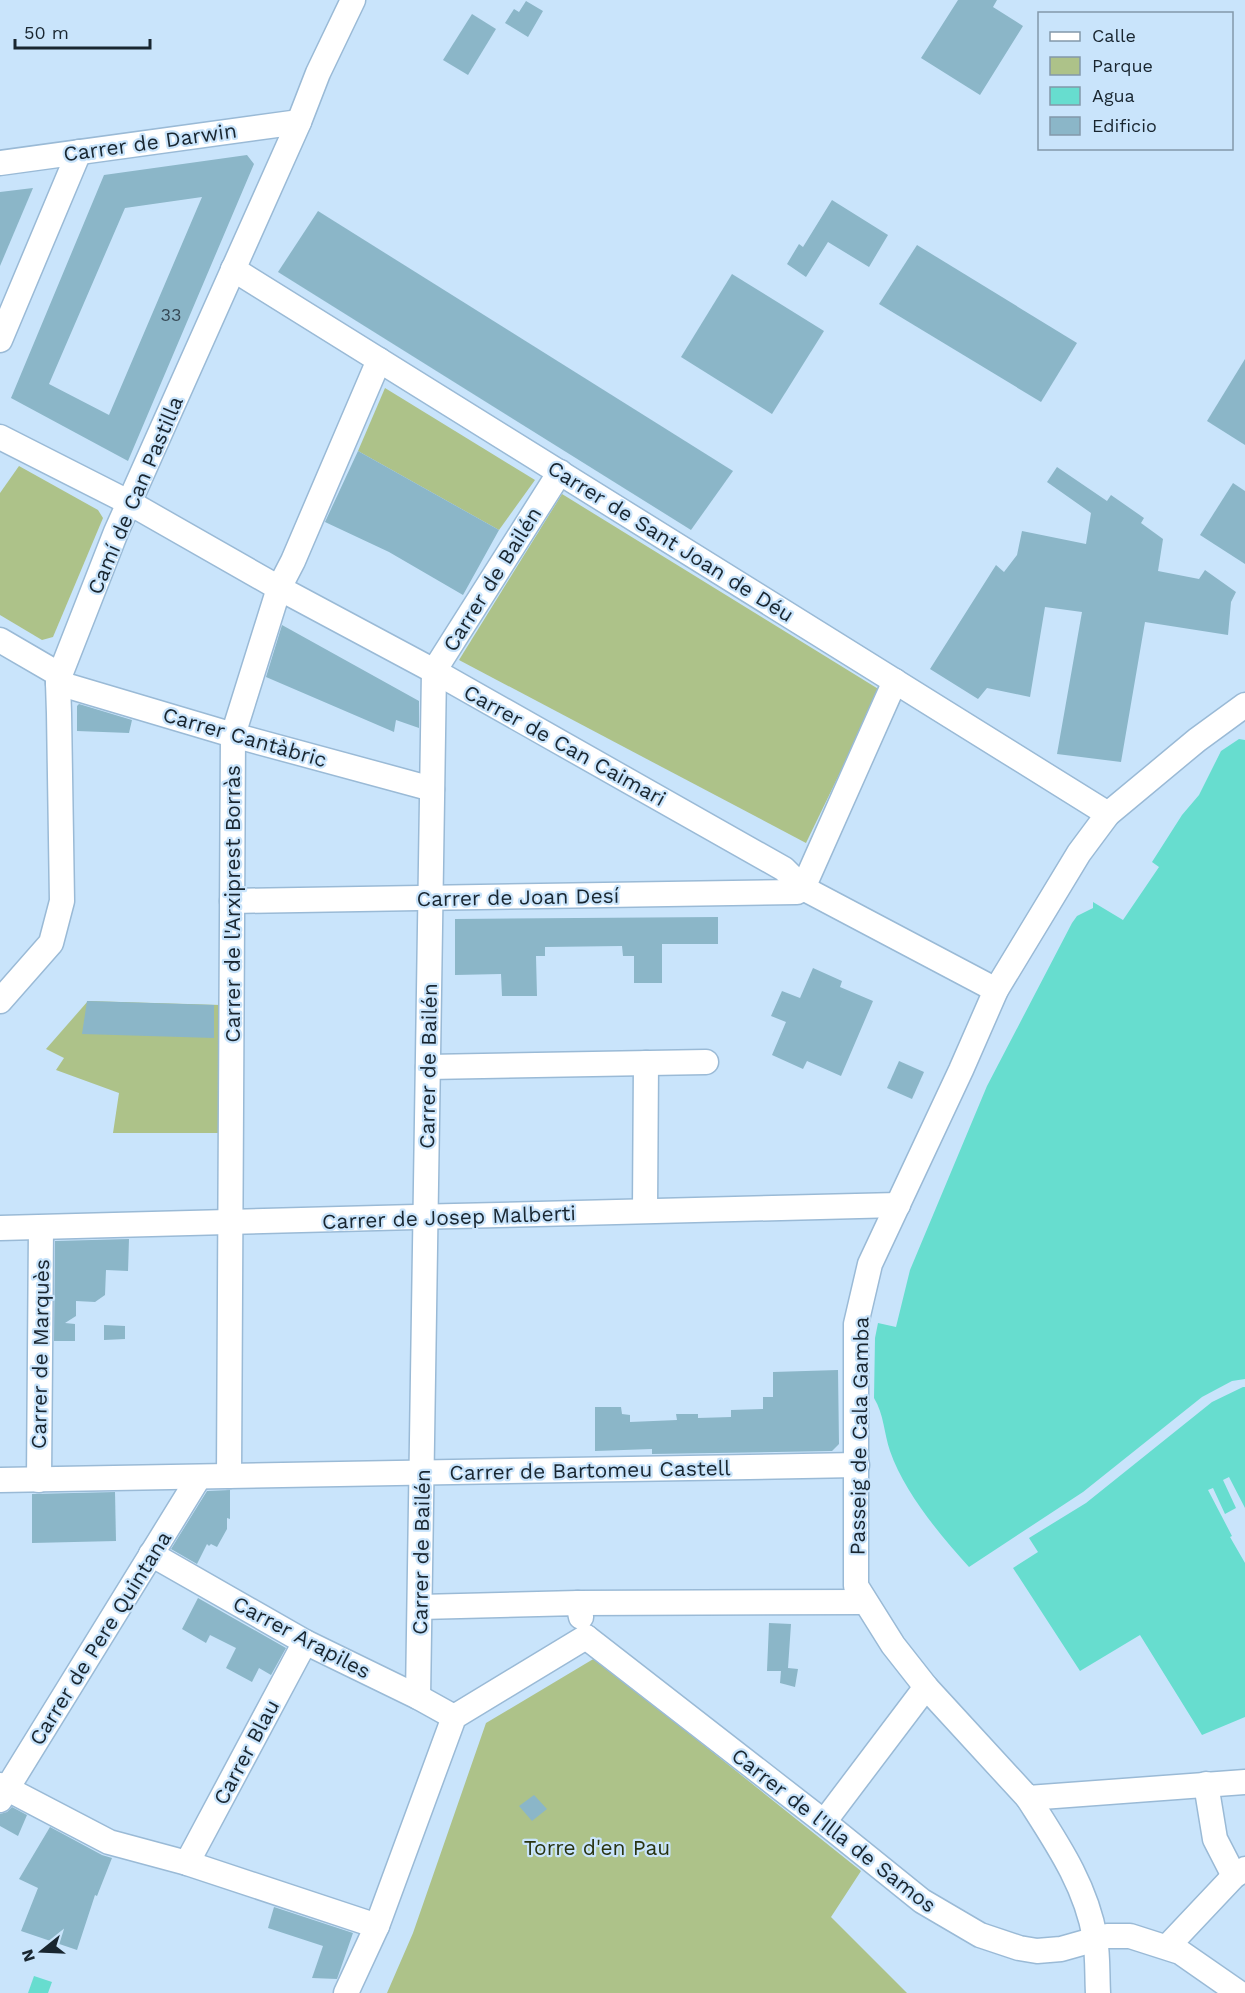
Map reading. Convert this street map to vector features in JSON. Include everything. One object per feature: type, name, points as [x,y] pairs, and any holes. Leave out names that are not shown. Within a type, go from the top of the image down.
[{"type":"street","name":"Camí de Can Pastilla","points":[[0,1001],[51,943],[62,901],[59,679],[116,532],[299,122],[318,73],[353,0]]},
{"type":"street","name":"Carrer de Darwin","points":[[0,163],[299,122]]},
{"type":"street","points":[[0,340],[79,152]]},
{"type":"street","name":"Carrer de Sant Joan de Déu","points":[[233,269],[1108,814]]},
{"type":"street","name":"Carrer de l'Arxiprest Borràs","points":[[229,1476],[233,735],[279,588],[293,561],[379,360]]},
{"type":"street","name":"Carrer de Can Caimari","points":[[0,437],[130,503],[279,588],[434,671],[784,868],[803,888],[996,990]]},
{"type":"street","name":"Carrer de Bailén","points":[[418,1697],[434,671],[560,472]]},
{"type":"street","name":"Carrer Cantàbric","points":[[0,640],[59,679],[233,735],[432,789]]},
{"type":"street","points":[[803,888],[895,681]]},
{"type":"street","name":"Passeig de Cala Gamba","points":[[1098,1993],[1095,1938],[1085,1898],[1066,1856],[1028,1798],[926,1687],[893,1645],[856,1586],[856,1324],[870,1264],[996,990],[1079,853],[1108,814],[1197,740],[1245,705]]},
{"type":"street","name":"Carrer de Joan Desí","points":[[232,901],[797,892],[803,888]]},
{"type":"street","points":[[428,1067],[706,1062]]},
{"type":"street","points":[[645,1209],[646,1064]]},
{"type":"street","name":"Carrer de Josep Malberti","points":[[0,1228],[230,1224],[645,1209],[898,1205]]},
{"type":"street","name":"Carrer de Marquès","points":[[39,1479],[41,1228]]},
{"type":"street","name":"Carrer de Bartomeu Castell","points":[[0,1480],[857,1465]]},
{"type":"street","name":"Carrer de Pere Quintana","points":[[2,1791],[199,1477]]},
{"type":"street","name":"Carrer Arapiles","points":[[151,1554],[305,1642],[454,1717]]},
{"type":"street","points":[[420,1607],[578,1603],[864,1602]]},
{"type":"street","points":[[346,1993],[377,1926],[454,1717],[586,1637],[578,1603]]},
{"type":"street","name":"Carrer de l'Illa de Samos","points":[[586,1637],[922,1901],[980,1935],[1019,1948],[1037,1951],[1061,1949],[1095,1938],[1130,1936],[1167,1947],[1190,1958],[1239,1993]]},
{"type":"street","name":"Carrer Blau","points":[[187,1863],[305,1642]]},
{"type":"street","points":[[824,1822],[926,1687]]},
{"type":"street","points":[[1028,1798],[1245,1782]]},
{"type":"street","points":[[1167,1947],[1239,1872],[1215,1839],[1206,1784]]},
{"type":"street","points":[[2,1791],[109,1842],[187,1863],[377,1926]]},
{"type":"green space","points":[[385,388],[535,480],[499,530],[358,451]]},
{"type":"green space","points":[[19,466],[98,510],[103,518],[53,637],[42,640],[0,615],[0,493]]},
{"type":"green space","points":[[562,494],[880,690],[806,843],[459,660]]},
{"type":"green space","points":[[88,1001],[221,1005],[220,1133],[113,1133],[119,1093],[56,1070],[64,1058],[46,1049]]},
{"type":"green space","name":"Torre d'en Pau","points":[[595,1658],[861,1871],[831,1917],[907,1993],[387,1993],[413,1933],[486,1723]]},
{"type":"water","points":[[1239,739],[1245,740],[1245,1379],[1232,1381],[1202,1397],[1083,1492],[969,1567],[935,1527],[914,1497],[904,1482],[890,1451],[880,1411],[874,1398],[875,1338],[878,1323],[896,1327],[910,1270],[987,1086],[1072,923],[1077,916],[1093,908],[1093,902],[1123,920],[1159,867],[1152,862],[1182,815],[1199,795],[1221,751]]},
{"type":"water","points":[[1245,1387],[1245,1508],[1229,1477],[1223,1480],[1236,1508],[1225,1514],[1213,1488],[1208,1490],[1245,1563],[1245,1717],[1202,1735],[1140,1635],[1080,1671],[1013,1568],[1038,1552],[1029,1538],[1086,1503],[1212,1402]]},
{"type":"water","points":[[34,1976],[52,1982],[48,1993],[28,1993]]},
{"type":"building","points":[[958,0],[997,0],[993,7],[1023,26],[980,95],[921,58]]},
{"type":"building","points":[[526,1],[543,11],[528,37],[505,23],[514,9],[519,12]]},
{"type":"building","points":[[472,14],[496,29],[468,75],[443,60]]},
{"type":"building","points":[[247,155],[254,164],[128,461],[11,398],[104,175]],"holes":[[[202,197],[109,415],[49,384],[125,208]]]},
{"type":"building","points":[[33,188],[0,266],[0,192]]},
{"type":"building","points":[[832,200],[888,235],[869,267],[828,242],[806,277],[787,264],[799,244],[803,247]]},
{"type":"building","points":[[318,211],[733,471],[691,530],[278,272]]},
{"type":"building","points":[[917,245],[1077,343],[1041,402],[879,304]]},
{"type":"building","points":[[732,274],[824,331],[772,414],[681,357]]},
{"type":"building","points":[[1245,359],[1245,445],[1207,421]]},
{"type":"building","points":[[358,451],[499,530],[463,595],[389,552],[325,522]]},
{"type":"building","points":[[1057,467],[1107,501],[1111,495],[1144,518],[1141,523],[1163,539],[1158,571],[1199,579],[1205,570],[1236,592],[1231,602],[1228,635],[1145,622],[1121,762],[1057,754],[1082,612],[1045,607],[1030,697],[987,688],[978,699],[930,669],[996,565],[1004,572],[1017,555],[1022,531],[1086,544],[1091,513],[1047,482]]},
{"type":"building","points":[[1233,483],[1245,491],[1245,564],[1200,535]]},
{"type":"building","points":[[282,625],[419,701],[419,728],[396,720],[394,732],[266,677]]},
{"type":"building","points":[[79,704],[132,720],[129,733],[77,731],[77,706]]},
{"type":"building","points":[[718,917],[718,944],[662,944],[662,983],[634,983],[634,956],[623,956],[622,946],[545,947],[545,956],[536,956],[537,996],[502,996],[501,974],[455,975],[455,919]]},
{"type":"building","points":[[813,968],[842,981],[840,987],[873,1001],[841,1076],[807,1061],[803,1069],[772,1055],[786,1022],[771,1016],[782,991],[800,998]]},
{"type":"building","points":[[87,1001],[214,1005],[214,1038],[82,1034]]},
{"type":"building","points":[[899,1061],[924,1072],[912,1099],[887,1088]]},
{"type":"building","points":[[129,1239],[128,1271],[106,1270],[105,1295],[95,1302],[76,1301],[76,1316],[65,1323],[75,1324],[75,1341],[54,1341],[55,1241]]},
{"type":"building","points":[[104,1325],[125,1326],[125,1339],[104,1340]]},
{"type":"building","points":[[838,1370],[839,1444],[832,1451],[652,1454],[652,1449],[595,1451],[595,1407],[621,1407],[622,1414],[630,1415],[630,1422],[677,1420],[676,1414],[698,1414],[698,1418],[731,1417],[731,1410],[763,1409],[763,1397],[773,1397],[773,1372]]},
{"type":"building","points":[[230,1490],[230,1519],[227,1518],[227,1529],[217,1547],[207,1544],[197,1564],[171,1549],[207,1491]]},
{"type":"building","points":[[115,1492],[116,1541],[32,1543],[32,1494]]},
{"type":"building","points":[[198,1598],[286,1648],[271,1675],[259,1668],[252,1682],[226,1668],[236,1648],[210,1635],[206,1643],[182,1629]]},
{"type":"building","points":[[769,1623],[791,1624],[788,1668],[798,1669],[795,1687],[780,1683],[781,1671],[767,1671]]},
{"type":"building","points":[[534,1795],[547,1809],[532,1821],[519,1806]]},
{"type":"building","points":[[12,1807],[27,1815],[18,1836],[0,1826],[0,1814]]},
{"type":"building","points":[[50,1827],[112,1858],[97,1896],[95,1895],[77,1950],[21,1931],[38,1888],[19,1879]]},
{"type":"building","points":[[274,1907],[353,1933],[337,1979],[312,1978],[323,1946],[268,1928]]}]
